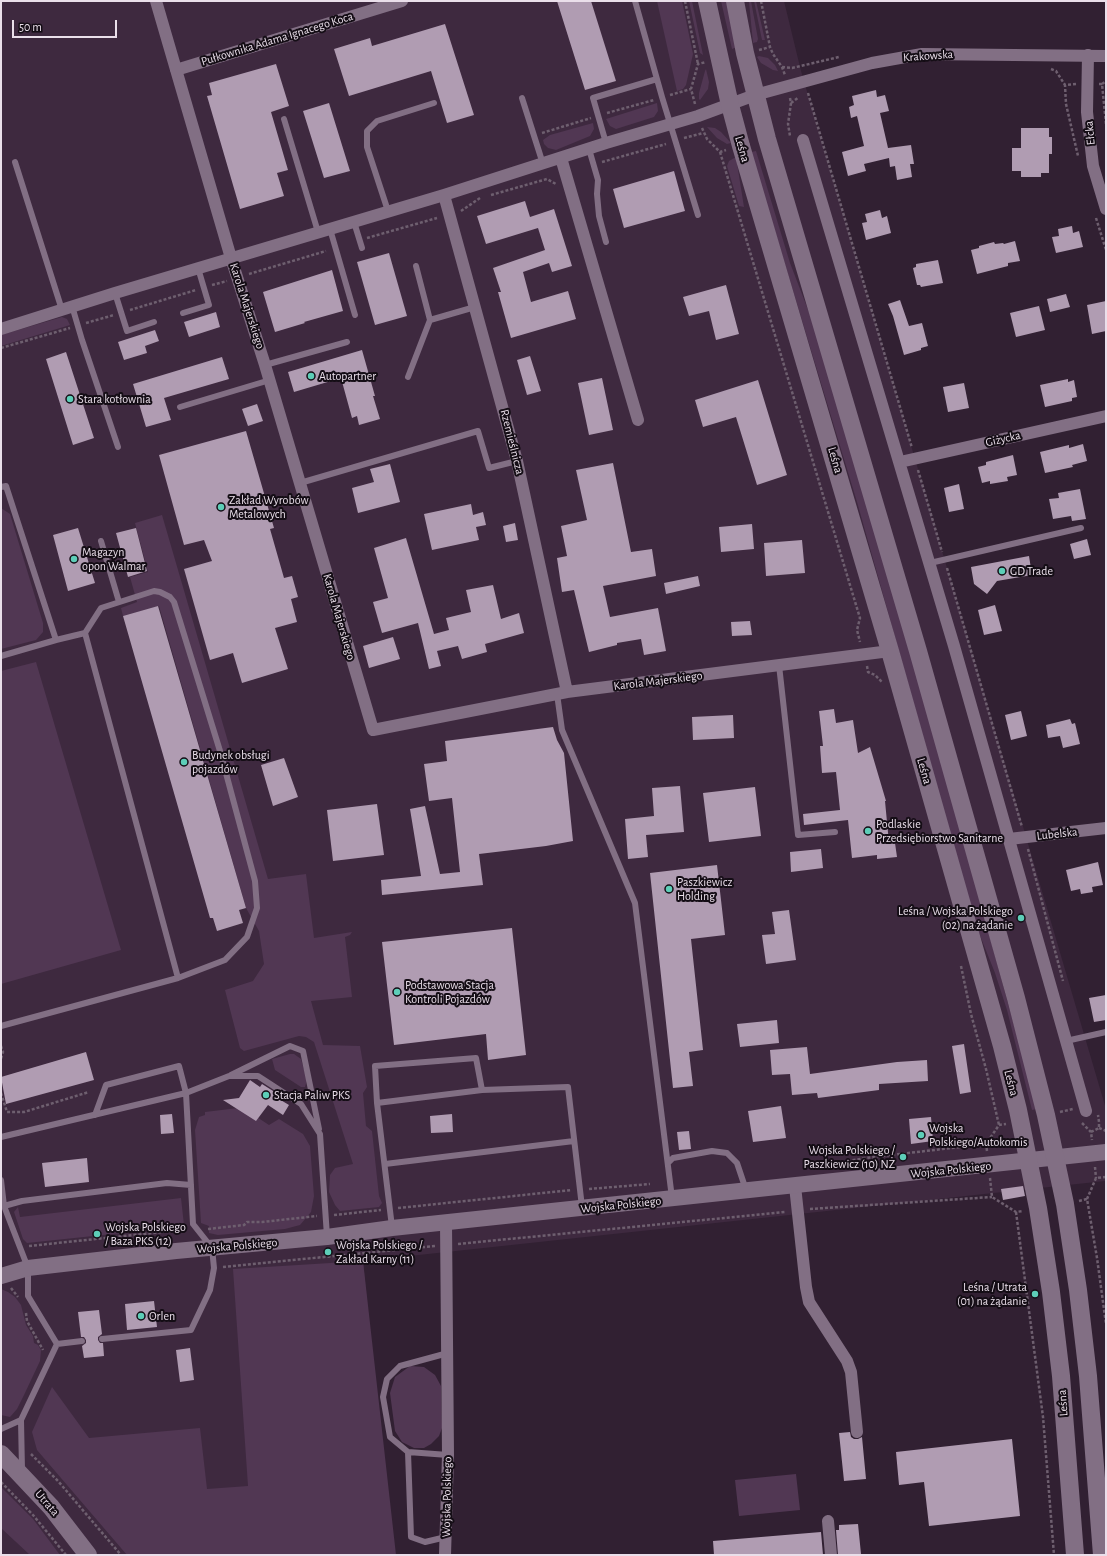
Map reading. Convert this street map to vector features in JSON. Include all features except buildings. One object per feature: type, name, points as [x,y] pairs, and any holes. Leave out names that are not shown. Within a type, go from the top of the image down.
[{"type":"main road","name":"Leśna","points":[[707,1],[730,105],[890,652],[1002,1046],[1029,1161],[1051,1292],[1061,1376],[1075,1555]]},
{"type":"main road","points":[[735,1],[755,95],[767,139],[944,741],[1018,1005],[1056,1158],[1065,1204],[1078,1290],[1088,1376],[1102,1555]]},
{"type":"main road","name":"Utrata","points":[[1,1454],[51,1506],[88,1555]]},
{"type":"street","name":"Karola Majerskiego","points":[[156,1],[231,258],[270,380],[373,730],[562,693],[863,654],[890,652]]},
{"type":"street","name":"Pułkownika Adama Ignacego Koca","points":[[176,70],[395,2]]},
{"type":"street","name":"Krakowska","points":[[1,329],[115,293],[444,195],[730,105],[755,95],[872,63],[909,56],[938,54],[1106,56]]},
{"type":"street","name":"Ełcka","points":[[1088,55],[1087,112],[1093,166],[1106,209]]},
{"type":"street","points":[[803,140],[930,563],[1086,1111]]},
{"type":"street","points":[[561,158],[638,420]]},
{"type":"street","name":"Rzemieślnicza","points":[[444,195],[517,461],[562,693]]},
{"type":"street","name":"Giżycka","points":[[900,462],[1106,416]]},
{"type":"street","name":"Lubelska","points":[[1009,839],[1106,828]]},
{"type":"street","name":"Wojska Polskiego","points":[[1,1266],[28,1268],[1106,1152]]},
{"type":"street","points":[[795,1186],[809,1302],[847,1361],[851,1372],[856,1432]]},
{"type":"street","name":"Wojska Polskiego","points":[[445,1555],[448,1455],[446,1223]]},
{"type":"street","name":"Wojska Polskiego","points":[[3,1281],[28,1268]]},
{"type":"street","points":[[828,1521],[831,1555]]},
{"type":"lane","points":[[635,1],[662,97],[698,215]]},
{"type":"lane","points":[[606,143],[593,98],[657,79]]},
{"type":"lane","points":[[522,98],[543,164]]},
{"type":"lane","points":[[388,211],[367,147],[367,131],[377,121],[434,103]]},
{"type":"lane","points":[[284,119],[355,314]]},
{"type":"lane","points":[[589,149],[598,180],[597,194],[599,216],[606,242]]},
{"type":"lane","points":[[14,162],[67,308],[82,340],[118,447]]},
{"type":"lane","points":[[354,222],[362,248]]},
{"type":"lane","points":[[408,377],[430,320],[416,266]]},
{"type":"lane","points":[[183,313],[209,305],[198,268]]},
{"type":"lane","points":[[115,293],[127,331],[154,322]]},
{"type":"lane","points":[[430,320],[475,307]]},
{"type":"lane","points":[[265,365],[347,342]]},
{"type":"lane","points":[[180,406],[270,380]]},
{"type":"lane","points":[[300,483],[478,431],[489,468],[517,461]]},
{"type":"lane","points":[[1,487],[6,486],[56,640]]},
{"type":"lane","points":[[930,563],[1081,528]]},
{"type":"lane","points":[[101,541],[119,602]]},
{"type":"lane","points":[[1,656],[85,633],[101,608],[154,591],[165,594],[174,602],[220,751],[255,881],[257,908],[246,937],[225,960],[178,978],[1,1026]]},
{"type":"lane","points":[[85,633],[178,978]]},
{"type":"lane","points":[[779,665],[798,835],[835,832]]},
{"type":"lane","points":[[562,693],[562,730],[635,903],[672,1199]]},
{"type":"lane","points":[[1066,1041],[1106,1032]]},
{"type":"lane","points":[[1,1137],[186,1093],[228,1076],[290,1046],[303,1051],[320,1134],[327,1237]]},
{"type":"lane","points":[[392,1228],[377,1103],[376,1066],[476,1058],[482,1090]]},
{"type":"lane","points":[[95,1115],[106,1085],[179,1066],[186,1093],[193,1224],[212,1248],[214,1268],[210,1290],[190,1330],[102,1339]]},
{"type":"lane","points":[[228,1076],[258,1076],[301,1104],[320,1134]]},
{"type":"lane","points":[[377,1103],[482,1090],[568,1087],[582,1209]]},
{"type":"lane","points":[[385,1164],[574,1141]]},
{"type":"lane","points":[[668,1162],[673,1158],[712,1151],[727,1153],[736,1163],[747,1191]]},
{"type":"lane","points":[[1,1180],[2,1204],[28,1268],[28,1296],[57,1344]]},
{"type":"lane","points":[[2,1204],[167,1183],[191,1185]]},
{"type":"lane","points":[[57,1344],[82,1341]]},
{"type":"lane","points":[[23,1476],[21,1420],[57,1344]]},
{"type":"lane","points":[[448,1353],[400,1366],[387,1379],[383,1397],[390,1437],[408,1452],[448,1455]]},
{"type":"lane","points":[[1,1429],[21,1420]]},
{"type":"lane","points":[[408,1452],[411,1537],[425,1542],[446,1537]]},
{"type":"path","points":[[685,1],[698,64]]},
{"type":"path","points":[[1050,68],[1056,71],[1065,85]]},
{"type":"path","points":[[1102,84],[1106,81]]},
{"type":"path","points":[[534,136],[690,89]]},
{"type":"path","points":[[791,103],[812,92]]},
{"type":"path","points":[[720,152],[860,618],[857,630],[868,672],[875,675],[885,686]]},
{"type":"path","points":[[961,963],[971,1014],[999,1125]]},
{"type":"path","points":[[1,1046],[3,1052],[1,1059]]},
{"type":"path","points":[[1,1093],[7,1112],[24,1112],[89,1092]]},
{"type":"path","points":[[1099,1128],[1106,1131]]},
{"type":"path","points":[[827,1166],[866,1158],[986,1144]]},
{"type":"path","points":[[1106,1177],[1096,1178],[1087,1199],[1106,1324]]},
{"type":"path","points":[[206,1229],[244,1225],[247,1222],[325,1216],[580,1189],[670,1183]]},
{"type":"path","points":[[214,1268],[821,1207],[992,1197]]},
{"type":"path","points":[[1016,1212],[1043,1417],[1054,1555]]},
{"type":"path","points":[[29,1246],[181,1230]]},
{"type":"path","points":[[3,1281],[21,1300]]},
{"type":"path","points":[[25,1306],[27,1321],[43,1348],[43,1353]]},
{"type":"path","points":[[22,1433],[27,1437],[31,1454],[58,1481],[120,1555]]},
{"type":"path","points":[[1,1482],[33,1515],[66,1555]]},
{"type":"shaded area","points":[[1,1],[784,1],[801,71],[1106,1109],[1105,1181],[363,1261],[393,1555],[1,1555]]},
{"type":"shaded area","points":[[657,1],[682,1],[693,54],[686,85],[683,89],[677,91]]},
{"type":"shaded area","points":[[689,1],[692,1],[703,55],[700,53]]},
{"type":"shaded area","points":[[721,1],[727,1],[737,47],[732,49]]},
{"type":"shaded area","points":[[751,1],[758,39],[757,42],[753,43],[749,2]]},
{"type":"shaded area","points":[[754,1],[756,1],[765,40],[762,40]]},
{"type":"shaded area","points":[[757,57],[768,58],[775,65],[778,71],[773,70],[761,63]]},
{"type":"shaded area","points":[[706,69],[709,82],[708,89],[700,100],[699,93]]},
{"type":"shaded area","points":[[657,103],[658,111],[654,117],[616,129],[610,126],[606,119]]},
{"type":"shaded area","points":[[593,123],[594,129],[590,136],[556,150],[548,148],[544,144],[543,140],[550,135]]},
{"type":"shaded area","points":[[707,127],[715,128],[721,132],[731,143],[727,144],[717,138]]},
{"type":"shaded area","points":[[756,151],[790,263],[812,320],[909,642],[1037,1109],[1032,1110],[1007,1010],[995,973],[977,928],[857,502],[751,152]]},
{"type":"shaded area","points":[[736,157],[744,207],[739,206],[727,166],[729,161]]},
{"type":"shaded area","points":[[62,317],[67,319],[70,325],[1,346],[1,335]]},
{"type":"shaded area","points":[[1,508],[10,514],[43,623],[43,632],[36,640],[1,649]]},
{"type":"shaded area","points":[[162,515],[268,879],[306,874],[314,938],[352,932],[350,935],[345,937],[352,997],[311,1001],[323,1045],[360,1046],[367,1087],[363,1093],[366,1126],[372,1131],[379,1196],[382,1203],[379,1207],[340,1211],[335,1205],[329,1192],[330,1175],[335,1168],[353,1164],[314,1042],[306,1037],[299,1036],[244,1051],[240,1048],[225,990],[253,981],[264,964],[259,931],[246,908],[159,606],[123,616],[121,608],[137,602],[130,577],[148,572],[135,523]]},
{"type":"shaded area","points":[[36,662],[121,950],[1,984],[1,671]]},
{"type":"shaded area","points":[[294,1054],[301,1059],[307,1080],[305,1087],[301,1087],[275,1070],[272,1059]]},
{"type":"shaded area","points":[[240,1106],[269,1125],[279,1119],[303,1134],[310,1146],[314,1196],[311,1212],[300,1225],[285,1229],[218,1235],[209,1233],[209,1226],[201,1223],[195,1130],[199,1117],[205,1115],[205,1112],[238,1108]]},
{"type":"shaded area","points":[[181,1198],[184,1225],[169,1228],[27,1243],[23,1239],[14,1212],[18,1207],[20,1217]]},
{"type":"shaded area","points":[[363,1261],[396,1555],[127,1555],[37,1450],[32,1432],[52,1387],[89,1438],[200,1428],[207,1489],[248,1486],[233,1269]]},
{"type":"shaded area","points":[[1,1289],[15,1297],[21,1305],[26,1325],[33,1336],[34,1343],[38,1345],[41,1350],[40,1361],[17,1409],[10,1417],[1,1415]]},
{"type":"shaded area","points":[[410,1366],[424,1367],[435,1375],[441,1386],[442,1428],[439,1436],[431,1444],[424,1448],[414,1448],[402,1442],[395,1431],[390,1393],[395,1377]]},
{"type":"shaded area","points":[[796,1474],[800,1510],[739,1516],[735,1480]]},
{"type":"shaded area","points":[[1,1487],[33,1519],[60,1555],[30,1555],[1,1528]]},
{"type":"place","name":"Autopartner","points":[[311,376]]},
{"type":"place","name":"Stara kotłownia","points":[[70,399]]},
{"type":"place","name":"Zakład Wyrobów Metalowych","points":[[221,507]]},
{"type":"place","name":"Magazyn opon Walmar","points":[[74,559]]},
{"type":"place","name":"GD Trade","points":[[1002,571]]},
{"type":"place","name":"Budynek obsługi pojazdów","points":[[184,762]]},
{"type":"place","name":"Podlaskie Przedsiębiorstwo Sanitarne","points":[[868,831]]},
{"type":"place","name":"Paszkiewicz Holding","points":[[669,889]]},
{"type":"place","name":"Leśna / Wojska Polskiego (02) na żądanie","points":[[1021,918]]},
{"type":"place","name":"Podstawowa Stacja Kontroli Pojazdów","points":[[397,992]]},
{"type":"place","name":"Stacja Paliw PKS","points":[[266,1095]]},
{"type":"place","name":"Wojska Polskiego/Autokomis","points":[[921,1135]]},
{"type":"place","name":"Wojska Polskiego / Paszkiewicz (10) NŻ","points":[[903,1157]]},
{"type":"place","name":"Wojska Polskiego / Baza PKS (12)","points":[[97,1234]]},
{"type":"place","name":"Wojska Polskiego / Zakład Karny (11)","points":[[328,1252]]},
{"type":"place","name":"Leśna / Utrata (01) na żądanie","points":[[1035,1294]]},
{"type":"place","name":"Orlen","points":[[141,1316]]}]
